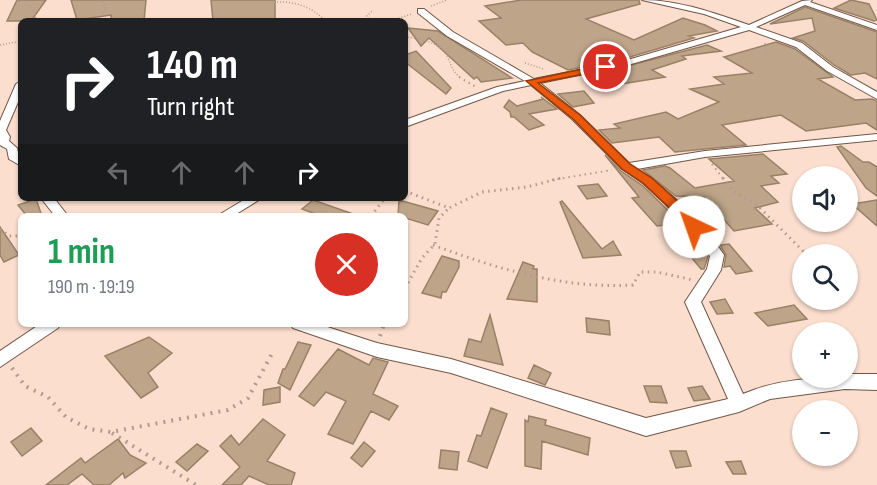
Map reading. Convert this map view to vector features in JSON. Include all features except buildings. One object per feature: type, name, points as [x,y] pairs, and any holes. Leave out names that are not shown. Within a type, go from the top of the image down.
[{"type":"street","points":[[645,0],[706,12],[799,45],[830,69],[877,96]]},
{"type":"street","points":[[408,123],[531,81],[625,63],[750,27],[806,1],[877,28]]},
{"type":"street","points":[[421,11],[450,34],[531,81],[576,117],[626,167],[648,181],[682,213],[717,255],[714,270],[693,302],[739,404]]},
{"type":"street","points":[[18,91],[1,130],[5,137],[3,142],[12,148],[13,157],[18,161]]},
{"type":"street","points":[[626,167],[705,154],[877,137]]},
{"type":"street","points":[[49,201],[59,213]]},
{"type":"street","points":[[228,213],[250,201]]},
{"type":"street","points":[[2,359],[48,327]]},
{"type":"street","points":[[308,327],[377,350],[462,369],[646,427],[739,404],[768,391],[845,381],[877,382]]},
{"type":"path","points":[[17,0],[31,7],[35,18]]},
{"type":"path","points":[[100,18],[105,10],[102,0]]},
{"type":"path","points":[[431,6],[447,0]]},
{"type":"path","points":[[274,2],[294,2],[323,18]]},
{"type":"path","points":[[369,18],[368,16],[372,11]]},
{"type":"path","points":[[399,18],[421,11]]},
{"type":"path","points":[[408,38],[423,40],[442,50],[448,56],[448,64],[455,76],[491,93]]},
{"type":"path","points":[[0,45],[18,42]]},
{"type":"path","points":[[705,154],[731,189],[759,207],[796,244]]},
{"type":"path","points":[[408,283],[422,258],[433,245],[439,218],[449,208],[459,205],[472,195],[527,187],[550,180],[626,167]]},
{"type":"path","points":[[408,192],[449,208]]},
{"type":"path","points":[[373,213],[383,201]]},
{"type":"path","points":[[0,229],[9,236],[18,236]]},
{"type":"path","points":[[433,245],[520,275],[564,284],[615,287],[633,285],[640,272],[674,275],[705,283]]},
{"type":"path","points":[[2,359],[25,386],[48,397],[66,417],[90,429],[111,432],[228,410],[248,398],[274,350]]},
{"type":"path","points":[[111,432],[196,485]]},
{"type":"route","points":[[606,67],[531,81],[576,117],[626,167],[648,181],[694,227]]}]
